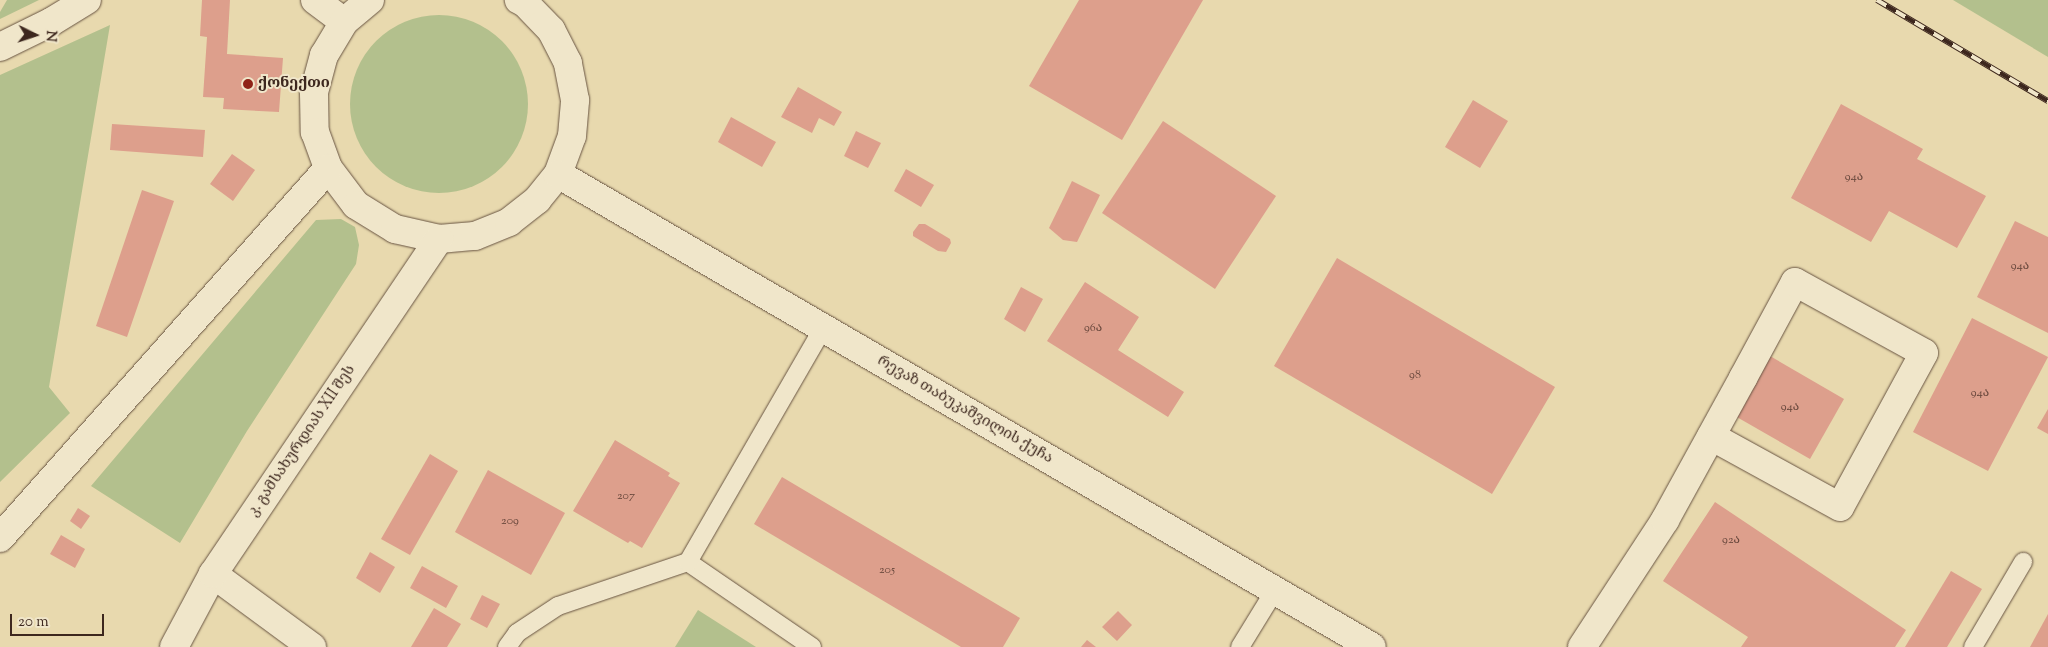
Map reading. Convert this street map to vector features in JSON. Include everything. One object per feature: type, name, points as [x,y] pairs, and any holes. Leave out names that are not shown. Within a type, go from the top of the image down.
[{"type":"main road","points":[[0,47],[51,22],[87,0]]},
{"type":"main road","points":[[315,0],[344,22]]},
{"type":"main road","points":[[370,0],[344,22],[324,55],[314,93],[315,132],[328,168],[356,205],[394,229],[439,239],[475,236],[508,222],[537,200],[558,174],[572,136],[575,100],[568,63],[550,30],[523,1]]},
{"type":"main road","points":[[0,538],[328,168]]},
{"type":"main road","name":"რევაზ თაბუკაშვილის ქუჩა","points":[[558,174],[1372,647]]},
{"type":"main road","name":"კ. გამსახურდიას XII შეს","points":[[174,647],[213,574],[439,239]]},
{"type":"main road","points":[[1582,647],[1665,520],[1795,282],[1924,353],[1840,507],[1711,436]]},
{"type":"main road","points":[[213,574],[312,647]]},
{"type":"lane","points":[[507,647],[517,633],[558,606],[688,562],[823,328]]},
{"type":"lane","points":[[688,562],[812,647]]},
{"type":"lane","points":[[1973,647],[2023,562]]},
{"type":"lane","points":[[1240,647],[1275,590]]},
{"type":"green space","points":[[7,0],[39,0],[0,19],[0,12]]},
{"type":"green space","points":[[1953,0],[2048,0],[2048,57]]},
{"type":"green space","points":[[439,15],[473,22],[488,30],[502,41],[513,55],[521,70],[528,104],[521,138],[513,153],[502,167],[488,178],[473,186],[439,193],[405,186],[390,178],[376,167],[365,153],[357,138],[350,104],[357,70],[365,55],[376,41],[390,30],[405,22]]},
{"type":"green space","points":[[110,25],[49,387],[70,413],[0,482],[0,75]]},
{"type":"green space","points":[[341,219],[355,227],[359,245],[356,264],[247,431],[180,543],[91,486],[316,220]]},
{"type":"green space","points":[[698,610],[756,647],[675,647]]},
{"type":"building","points":[[202,0],[230,0],[227,54],[283,58],[279,112],[223,109],[224,98],[203,97],[207,37],[200,36]]},
{"type":"building","points":[[1079,0],[1203,0],[1122,140],[1029,86]]},
{"type":"building","points":[[798,87],[842,112],[834,126],[819,118],[812,133],[781,117]]},
{"type":"building","points":[[1473,100],[1508,121],[1480,168],[1445,147]]},
{"type":"building","points":[[1841,104],[1923,149],[1917,159],[1986,196],[1957,248],[1889,211],[1871,242],[1791,198]]},
{"type":"building","points":[[731,117],[776,142],[762,167],[718,142]]},
{"type":"building","points":[[1163,121],[1276,196],[1215,289],[1102,213]]},
{"type":"building","points":[[112,124],[205,130],[203,157],[110,150]]},
{"type":"building","points":[[856,131],[881,143],[868,168],[844,156]]},
{"type":"building","points":[[232,154],[255,170],[233,201],[210,184]]},
{"type":"building","points":[[906,169],[934,185],[921,207],[894,191]]},
{"type":"building","points":[[1072,181],[1100,195],[1077,242],[1063,240],[1049,228]]},
{"type":"building","points":[[142,190],[174,201],[127,337],[96,326]]},
{"type":"building","points":[[2015,221],[2048,237],[2048,333],[1977,297]]},
{"type":"building","points":[[919,224],[925,224],[950,239],[951,243],[946,252],[938,251],[913,236],[913,232]]},
{"type":"building","points":[[1337,258],[1555,387],[1492,494],[1274,366]]},
{"type":"building","points":[[1085,282],[1139,317],[1118,350],[1184,392],[1168,417],[1047,341]]},
{"type":"building","points":[[1021,287],[1043,299],[1025,332],[1004,319]]},
{"type":"building","points":[[1972,318],[2048,357],[1988,471],[1913,432]]},
{"type":"building","points":[[1770,356],[1844,399],[1810,459],[1735,416]]},
{"type":"building","points":[[2048,409],[2048,434],[2037,428]]},
{"type":"building","points":[[615,440],[670,473],[668,476],[680,483],[642,548],[630,541],[628,543],[573,511]]},
{"type":"building","points":[[430,454],[458,471],[410,555],[381,539]]},
{"type":"building","points":[[488,470],[565,513],[531,575],[455,532]]},
{"type":"building","points":[[782,477],[1020,618],[1003,647],[961,647],[754,524]]},
{"type":"building","points":[[1715,502],[1906,630],[1895,647],[1741,647],[1748,637],[1663,581]]},
{"type":"building","points":[[78,508],[90,516],[81,529],[70,521]]},
{"type":"building","points":[[61,535],[85,549],[75,568],[50,554]]},
{"type":"building","points":[[370,552],[395,567],[380,593],[356,578]]},
{"type":"building","points":[[422,566],[458,586],[446,608],[410,588]]},
{"type":"building","points":[[1951,571],[1982,589],[1947,647],[1905,647]]},
{"type":"building","points":[[482,595],[500,604],[487,628],[470,619]]},
{"type":"building","points":[[434,608],[461,624],[447,647],[411,647]]},
{"type":"building","points":[[1118,611],[1132,625],[1117,641],[1102,627]]},
{"type":"building","points":[[2048,614],[2048,647],[2030,647]]},
{"type":"building","points":[[1087,640],[1096,647],[1081,647]]},
{"type":"railway","points":[[1877,0],[2048,101]]},
{"type":"place","name":"ქონექთი","points":[[248,84]]}]
